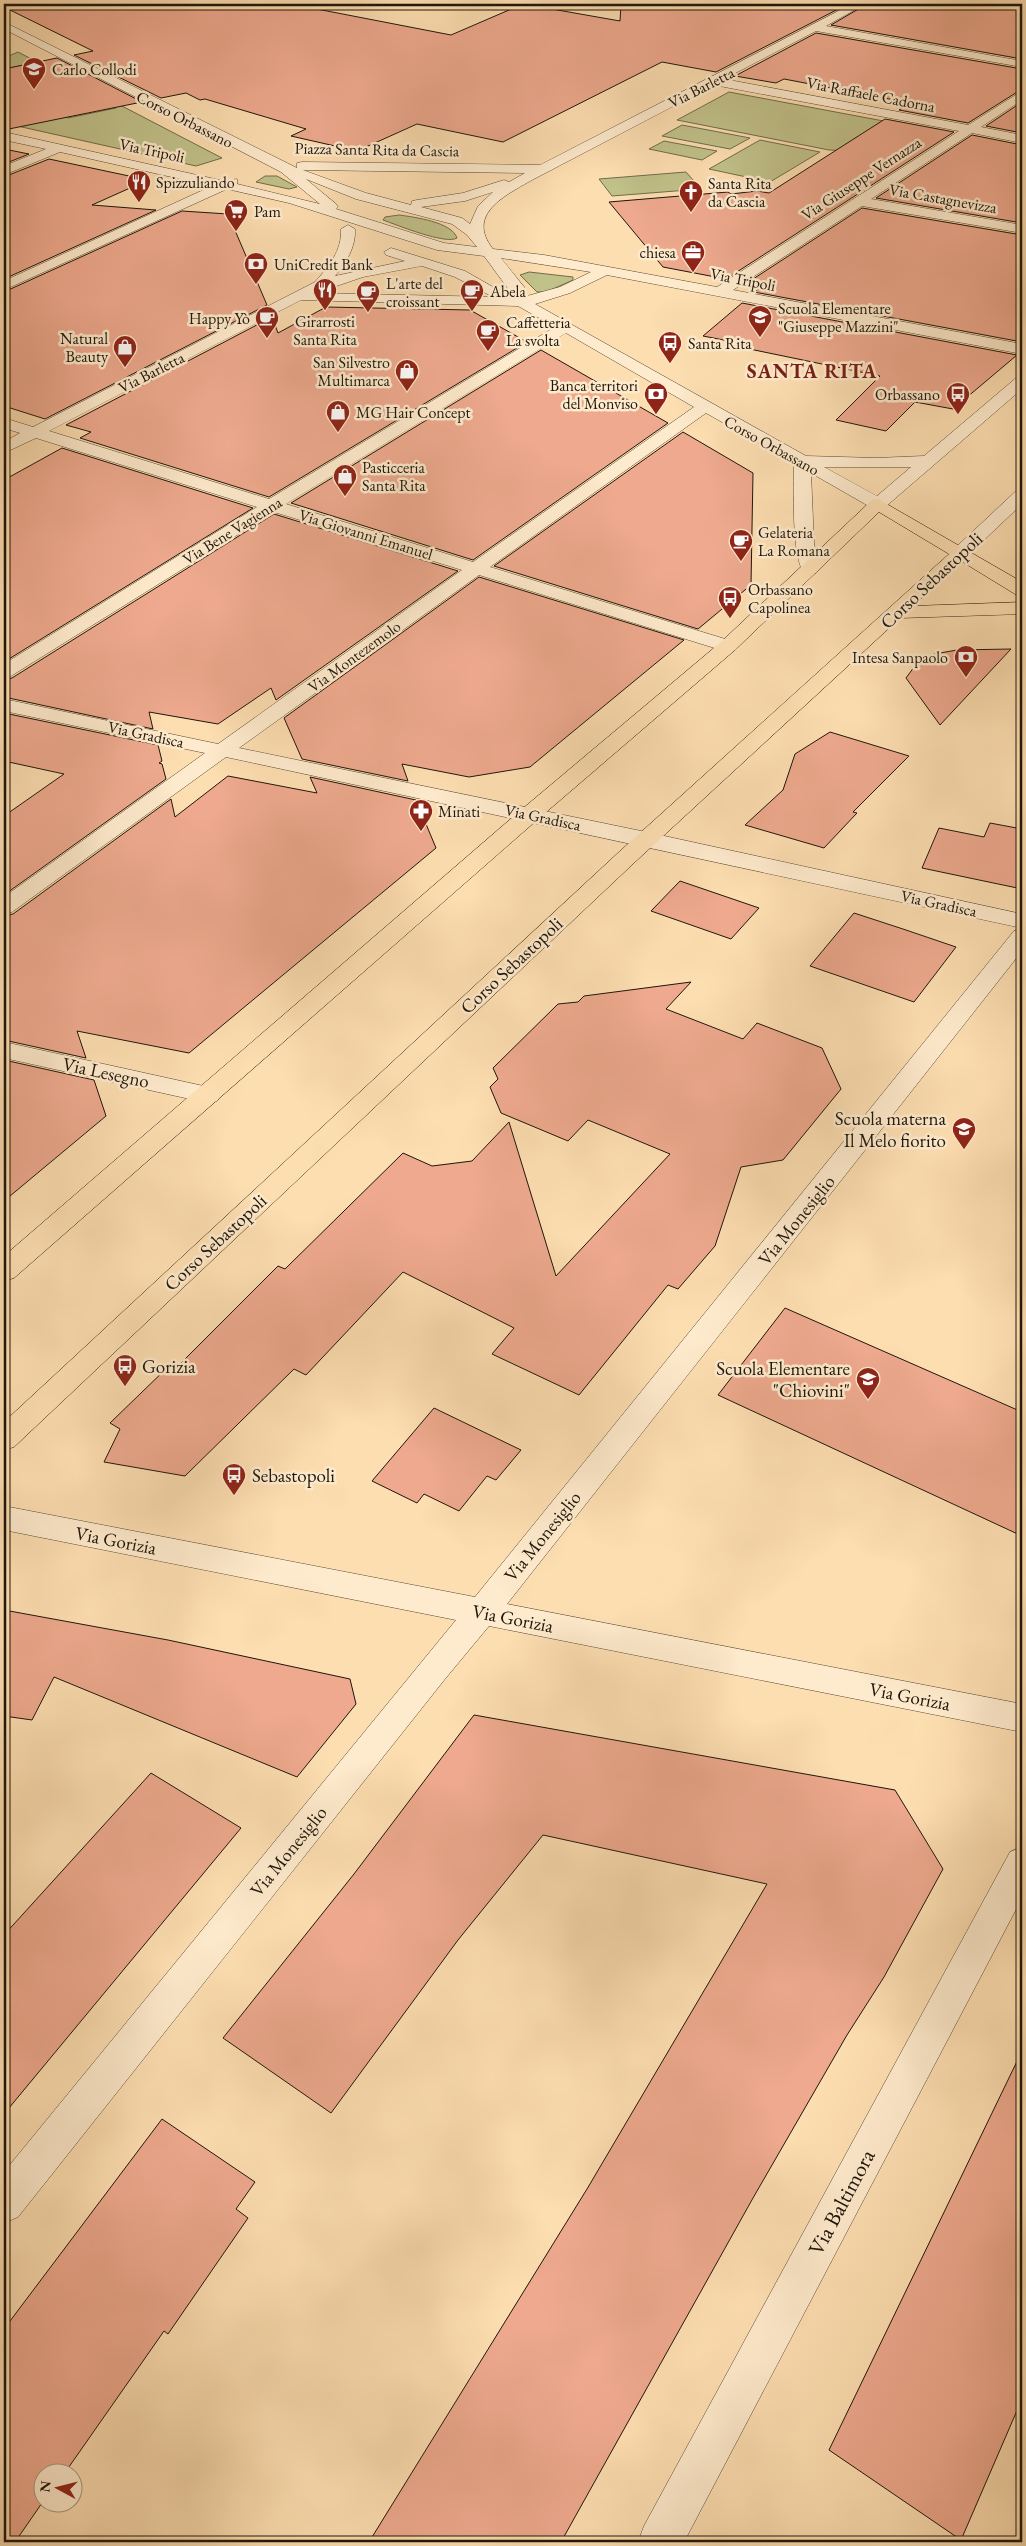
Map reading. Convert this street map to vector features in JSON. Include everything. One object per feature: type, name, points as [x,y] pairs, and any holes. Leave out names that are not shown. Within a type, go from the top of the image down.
[{"type":"main road","name":"Corso Orbassano","points":[[878,504],[1022,590]]},
{"type":"main road","points":[[4,1271],[529,815],[728,646],[878,504]]},
{"type":"main road","name":"Corso Sebastopoli","points":[[4,1439],[646,839],[960,553]]},
{"type":"main road","points":[[896,612],[1022,608]]},
{"type":"street","name":"Via Barletta","points":[[541,169],[860,4]]},
{"type":"street","name":"Corso Orbassano","points":[[4,25],[286,169]]},
{"type":"street","points":[[816,28],[1022,64]]},
{"type":"street","points":[[9,44],[27,37]]},
{"type":"street","name":"Via Raffaele Cadorna","points":[[714,81],[1022,139]]},
{"type":"street","name":"Via Giuseppe Vernazza","points":[[720,292],[1022,95]]},
{"type":"street","name":"Via Tripoli","points":[[4,136],[227,184],[292,200]]},
{"type":"street","points":[[4,171],[59,148]]},
{"type":"street","name":"Piazza Santa Rita da Cascia","points":[[259,168],[272,162],[308,166],[541,169]]},
{"type":"street","name":"Piazza Santa Rita da Cascia","points":[[286,169],[339,215],[348,229],[360,240]]},
{"type":"street","name":"Piazza Santa Rita da Cascia","points":[[286,169],[319,178],[361,196],[450,218],[464,225],[519,290],[521,302],[488,290],[460,274],[376,247]]},
{"type":"street","name":"Piazza Santa Rita da Cascia","points":[[478,240],[476,225],[482,209],[496,196],[541,169]]},
{"type":"street","points":[[4,286],[244,176]]},
{"type":"street","name":"Piazza Santa Rita da Cascia","points":[[292,200],[371,209],[465,197],[527,177]]},
{"type":"street","name":"Piazza Santa Rita da Cascia","points":[[292,200],[432,244],[544,259],[605,270]]},
{"type":"street","name":"Via Castagnevizza","points":[[858,201],[1022,229]]},
{"type":"street","points":[[339,215],[371,209]]},
{"type":"street","name":"Piazza Santa Rita da Cascia","points":[[320,285],[347,248],[350,240],[348,229]]},
{"type":"street","name":"Piazza Santa Rita da Cascia","points":[[298,297],[320,285],[360,273],[489,253]]},
{"type":"street","points":[[298,297],[521,302],[551,296],[583,283],[605,270]]},
{"type":"street","name":"Via Tripoli","points":[[605,270],[1022,349]]},
{"type":"street","name":"Via Barletta","points":[[4,448],[298,297]]},
{"type":"street","name":"Corso Orbassano","points":[[521,302],[878,504]]},
{"type":"street","name":"Via Bene Vagienna","points":[[4,672],[272,505],[564,328]]},
{"type":"street","points":[[878,504],[1022,381]]},
{"type":"street","name":"Via Montezemolo","points":[[4,907],[475,568],[704,407]]},
{"type":"street","name":"Via Giovanni Emanuel","points":[[4,423],[728,646]]},
{"type":"street","points":[[810,570],[805,543],[802,461],[876,463],[928,461]]},
{"type":"street","name":"Corso Sebastopoli","points":[[960,553],[1022,498]]},
{"type":"street","name":"Via Gradisca","points":[[4,705],[646,839],[1022,920]]},
{"type":"street","name":"Via Monesiglio","points":[[4,2203],[433,1669],[482,1612],[1022,936]]},
{"type":"street","name":"Via Lesegno","points":[[4,1050],[208,1094]]},
{"type":"street","name":"Via Gorizia","points":[[4,1518],[1022,1718]]},
{"type":"street","name":"Via Baltimora","points":[[660,2542],[1022,1863]]},
{"type":"green space","points":[[18,52],[222,158],[196,166],[4,123],[4,108],[37,101],[68,118],[116,108],[34,63],[4,69],[4,58]]},
{"type":"green space","points":[[729,92],[905,125],[855,151],[829,150],[677,120]]},
{"type":"green space","points":[[682,125],[750,138],[730,149],[662,136]]},
{"type":"green space","points":[[760,140],[820,152],[770,182],[709,169]]},
{"type":"green space","points":[[664,141],[717,151],[702,160],[649,149]]},
{"type":"green space","points":[[686,172],[701,189],[612,196],[599,179]]},
{"type":"green space","points":[[265,176],[277,176],[297,187],[289,189],[256,182]]},
{"type":"green space","points":[[399,215],[440,224],[454,232],[457,238],[443,239],[432,237],[383,220],[385,217]]},
{"type":"green space","points":[[529,272],[573,277],[573,280],[546,292],[537,292],[520,275]]},
{"type":"building","points":[[4,4],[291,4],[451,35],[516,7],[522,8],[529,5],[620,21],[621,4],[848,4],[716,72],[662,62],[503,142],[417,124],[357,151],[291,136],[306,129],[205,99],[200,100],[186,93],[161,98],[74,55],[93,51],[4,7]]},
{"type":"building","points":[[867,4],[1022,4],[1022,59],[831,25]]},
{"type":"building","points":[[816,33],[1022,69],[1022,89],[968,123],[899,110],[910,103],[784,79],[776,83],[735,76]]},
{"type":"building","points":[[57,58],[142,102],[4,130],[4,69]]},
{"type":"building","points":[[1022,102],[1022,133],[986,126]]},
{"type":"building","points":[[885,119],[954,132],[726,279],[663,267],[609,202],[728,192],[731,194],[757,191],[769,193]]},
{"type":"building","points":[[972,135],[1022,145],[1022,223],[876,198]]},
{"type":"building","points":[[4,149],[29,154],[4,164]]},
{"type":"building","points":[[49,159],[148,180],[92,205],[156,210],[4,279],[4,177]]},
{"type":"building","points":[[862,208],[1022,235],[1022,342],[754,292],[763,286],[747,283]]},
{"type":"building","points":[[182,211],[228,214],[267,305],[45,419],[4,406],[4,292]]},
{"type":"building","points":[[742,303],[1017,355],[953,409],[915,402],[886,431],[836,420],[880,376],[735,346],[739,343],[703,336]]},
{"type":"building","points":[[326,307],[470,310],[527,342],[269,497],[80,438],[91,432],[66,425],[272,317],[278,333]]},
{"type":"building","points":[[541,350],[668,423],[473,560],[291,503]]},
{"type":"building","points":[[683,432],[753,473],[751,585],[698,629],[494,566]]},
{"type":"building","points":[[62,448],[253,508],[4,662],[4,480]]},
{"type":"building","points":[[274,514],[458,571],[276,700],[271,688],[218,724],[149,712],[153,729],[4,697],[4,680],[12,678]]},
{"type":"building","points":[[479,577],[684,640],[530,767],[469,777],[402,764],[408,781],[302,759],[284,718]]},
{"type":"building","name":"Intesa Sanpaolo","points":[[1011,649],[940,725],[906,678],[917,663],[934,654],[957,650]]},
{"type":"building","points":[[4,713],[158,745],[162,761],[159,763],[162,764],[166,779],[4,895],[4,816],[64,774],[4,761]]},
{"type":"building","points":[[830,732],[909,756],[853,812],[857,813],[824,848],[745,825],[783,790],[795,754]]},
{"type":"building","points":[[228,776],[317,793],[310,777],[416,800],[436,848],[189,1053],[77,1031],[86,1058],[4,1040],[4,916],[13,914],[171,799],[175,817]]},
{"type":"building","points":[[990,823],[1022,829],[1022,889],[922,868],[939,828],[984,837]]},
{"type":"building","points":[[680,881],[759,908],[731,939],[651,911]]},
{"type":"building","points":[[854,913],[956,947],[914,1002],[810,966]]},
{"type":"building","points":[[691,982],[666,1009],[743,1039],[757,1023],[822,1048],[841,1089],[783,1160],[741,1167],[715,1246],[678,1289],[668,1285],[579,1395],[492,1354],[514,1328],[403,1272],[306,1375],[294,1369],[185,1476],[104,1462],[120,1429],[110,1423],[171,1364],[177,1367],[278,1266],[285,1269],[403,1153],[432,1166],[472,1161],[509,1122],[556,1276],[670,1154],[588,1120],[568,1141],[501,1113],[490,1087],[498,1079],[493,1068],[558,1004],[578,1002],[584,996]]},
{"type":"building","points":[[4,1060],[94,1080],[106,1116],[4,1201]]},
{"type":"building","points":[[785,1308],[1022,1412],[1022,1536],[718,1395]]},
{"type":"building","points":[[434,1408],[521,1450],[496,1480],[487,1476],[459,1511],[424,1494],[417,1503],[372,1481]]},
{"type":"building","points":[[4,1610],[168,1640],[350,1679],[356,1704],[297,1777],[54,1677],[32,1720],[4,1716]]},
{"type":"building","points":[[474,1715],[895,1790],[943,1869],[884,1977],[847,2035],[753,2198],[561,2542],[369,2542],[587,2189],[767,1884],[543,1835],[458,1940],[331,2113],[223,2038],[354,1874]]},
{"type":"building","points":[[151,1773],[241,1828],[4,2114],[4,1935]]},
{"type":"building","points":[[1022,2051],[1022,2399],[961,2540],[829,2450]]},
{"type":"building","points":[[162,2119],[255,2182],[236,2209],[248,2218],[168,2334],[164,2331],[71,2464],[32,2464],[32,2514],[34,2514],[15,2542],[4,2542],[4,2329]]},
{"type":"place","name":"Carlo Collodi","points":[[34,90]]},
{"type":"place","name":"Spizzuliando","points":[[139,203]]},
{"type":"place","name":"Santa Rita da Cascia","points":[[691,213]]},
{"type":"place","name":"Pam","points":[[236,232]]},
{"type":"place","name":"chiesa","points":[[693,273]]},
{"type":"place","name":"UniCredit Bank","points":[[256,285]]},
{"type":"place","name":"Girarrosti Santa Rita","points":[[325,311]]},
{"type":"place","name":"Abela","points":[[472,312]]},
{"type":"place","name":"L'arte del croissant","points":[[368,313]]},
{"type":"place","name":"Scuola Elementare \"Giuseppe Mazzini\"","points":[[760,338]]},
{"type":"place","name":"Happy Yò","points":[[267,339]]},
{"type":"place","name":"Caffetteria La svolta","points":[[488,352]]},
{"type":"place","name":"Santa Rita","points":[[670,364]]},
{"type":"place","name":"Natural Beauty","points":[[125,368]]},
{"type":"place","name":"San Silvestro Multimarca","points":[[407,392]]},
{"type":"place","name":"Banca territori del Monviso","points":[[656,415]]},
{"type":"place","name":"Orbassano","points":[[958,415]]},
{"type":"place","name":"MG Hair Concept","points":[[338,433]]},
{"type":"place","name":"Pasticceria Santa Rita","points":[[345,497]]},
{"type":"place","name":"Gelateria La Romana","points":[[741,562]]},
{"type":"place","name":"Orbassano Capolinea","points":[[730,619]]},
{"type":"place","name":"Intesa Sanpaolo","points":[[966,678]]},
{"type":"place","name":"Minati","points":[[421,832]]},
{"type":"place","name":"Scuola materna Il Melo fiorito","points":[[964,1150]]},
{"type":"place","name":"Gorizia","points":[[125,1387]]},
{"type":"place","name":"Scuola Elementare \"Chiovini\"","points":[[868,1400]]},
{"type":"place","name":"Sebastopoli","points":[[234,1496]]},
{"type":"district","name":"SANTA RITA","points":[[812,371]]}]
